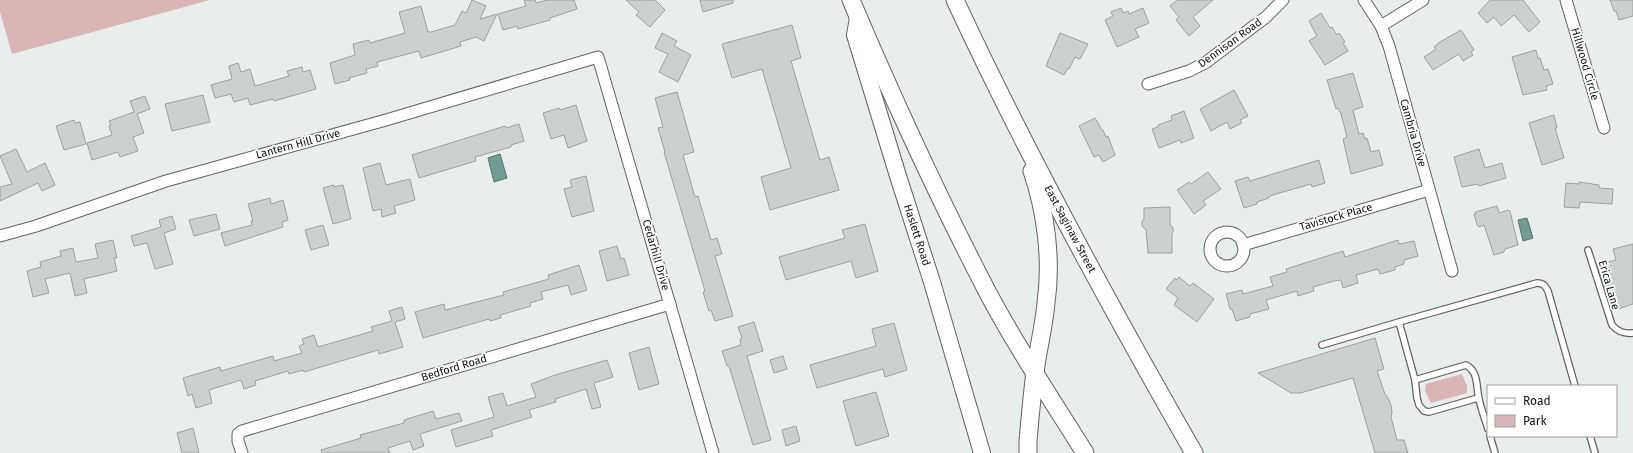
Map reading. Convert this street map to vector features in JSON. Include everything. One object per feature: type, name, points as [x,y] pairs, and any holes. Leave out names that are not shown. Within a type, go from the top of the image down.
[{"type":"main road","points":[[851,0],[903,122],[989,294],[1085,453]]},
{"type":"main road","name":"East Saginaw Street","points":[[954,0],[1018,129],[1116,318],[1194,453]]},
{"type":"main road","name":"Haslett Road","points":[[858,18],[855,34],[932,282],[982,453]]},
{"type":"main road","points":[[1018,129],[1034,177],[1044,218],[1048,268],[1046,302],[1035,372],[1028,453]]},
{"type":"street","name":"Dennison Road","points":[[1148,84],[1189,71],[1205,63],[1266,18],[1283,0]]},
{"type":"street","name":"Cambria Drive","points":[[1364,0],[1381,26],[1389,46],[1452,271]]},
{"type":"street","points":[[1381,26],[1423,0]]},
{"type":"street","name":"Hillwood Circle","points":[[1566,0],[1604,128]]},
{"type":"street","name":"Lantern Hill Drive","points":[[0,236],[36,226],[166,181],[384,120],[598,57]]},
{"type":"street","name":"Cedarhill Drive","points":[[598,57],[713,453]]},
{"type":"street","name":"Tavistock Place","points":[[1243,245],[1429,190]]},
{"type":"street","name":"Bedford Road","points":[[242,453],[238,441],[238,434],[242,431],[670,304]]},
{"type":"lane","name":"Erica Lane","points":[[1588,250],[1612,325],[1616,330],[1623,333],[1633,333]]},
{"type":"lane","points":[[1322,344],[1537,283],[1542,283],[1546,286],[1548,291],[1575,385]]},
{"type":"lane","points":[[1399,322],[1415,380],[1417,398],[1419,405],[1424,411],[1429,412],[1478,398]]},
{"type":"lane","points":[[1415,380],[1466,365],[1470,367],[1477,380],[1478,398],[1487,426]]},
{"type":"lane","points":[[1490,437],[1495,453]]},
{"type":"lane","points":[[1590,437],[1595,453]]},
{"type":"green space","points":[[0,0],[210,0],[12,54],[0,12]]},
{"type":"green space","points":[[1462,374],[1467,386],[1467,393],[1431,403],[1425,391],[1426,384]]},
{"type":"shaded area","points":[[500,154],[507,178],[494,182],[488,158]]},
{"type":"shaded area","points":[[1527,218],[1533,238],[1523,241],[1518,220]]},
{"type":"building","points":[[472,0],[486,6],[480,19],[497,14],[484,41],[476,37],[460,42],[461,46],[421,58],[419,51],[377,62],[378,66],[366,69],[367,73],[335,84],[330,63],[355,55],[353,44],[369,40],[370,43],[405,33],[399,12],[421,6],[428,32],[431,32],[455,25],[462,11],[466,13]]},
{"type":"building","points":[[524,0],[535,0],[536,3],[547,0],[574,0],[577,9],[550,18],[550,20],[518,29],[517,26],[503,30],[498,14],[526,6]]},
{"type":"building","points":[[626,0],[655,0],[665,10],[650,27],[636,15],[639,12]]},
{"type":"building","points":[[700,0],[733,0],[733,3],[703,12]]},
{"type":"building","points":[[1177,0],[1213,0],[1193,17],[1200,26],[1189,36],[1176,20],[1179,17],[1170,6]]},
{"type":"building","points":[[1490,0],[1523,0],[1540,22],[1529,32],[1514,15],[1501,26],[1494,17],[1487,23],[1478,13]]},
{"type":"building","points":[[1610,0],[1633,0],[1633,16],[1619,20]]},
{"type":"building","points":[[1121,8],[1123,13],[1128,11],[1129,14],[1143,8],[1149,23],[1135,29],[1139,37],[1117,47],[1105,20],[1113,16],[1111,12]]},
{"type":"building","points":[[1321,13],[1330,28],[1332,27],[1337,35],[1339,33],[1345,42],[1343,43],[1348,51],[1325,65],[1309,41],[1317,36],[1309,21]]},
{"type":"building","points":[[792,25],[801,58],[791,61],[820,160],[829,157],[839,190],[770,210],[761,177],[791,168],[762,69],[732,78],[722,44]]},
{"type":"building","points":[[1461,30],[1474,50],[1471,52],[1473,55],[1463,61],[1459,54],[1433,70],[1424,57],[1436,49],[1434,47],[1440,42]]},
{"type":"building","points":[[662,33],[677,41],[674,46],[691,55],[678,82],[659,72],[668,54],[655,48]]},
{"type":"building","points":[[1060,33],[1088,44],[1080,59],[1075,57],[1064,75],[1046,66]]},
{"type":"building","points":[[1536,50],[1544,70],[1548,69],[1553,84],[1546,86],[1547,90],[1523,95],[1512,57]]},
{"type":"building","points":[[238,63],[241,72],[250,69],[255,86],[289,76],[287,71],[302,67],[303,72],[310,70],[316,89],[274,101],[273,99],[250,105],[248,98],[234,102],[231,94],[215,98],[211,85],[232,79],[229,66]]},
{"type":"building","points":[[1353,73],[1363,107],[1353,110],[1359,134],[1363,133],[1365,139],[1367,138],[1371,152],[1379,150],[1383,165],[1351,174],[1343,139],[1347,137],[1341,114],[1338,108],[1336,109],[1327,80]]},
{"type":"building","points":[[1234,90],[1248,116],[1240,120],[1242,123],[1230,129],[1227,122],[1211,131],[1200,109]]},
{"type":"building","points":[[677,92],[694,152],[683,155],[695,197],[698,196],[711,240],[717,238],[722,254],[715,256],[733,316],[715,321],[711,310],[709,311],[703,292],[705,291],[658,128],[663,127],[655,98]]},
{"type":"building","points":[[203,95],[210,122],[172,131],[165,104]]},
{"type":"building","points":[[145,96],[150,109],[137,114],[144,133],[133,137],[138,151],[120,157],[118,152],[92,160],[87,143],[112,135],[109,121],[134,112],[130,101]]},
{"type":"building","points":[[576,105],[587,141],[568,148],[564,135],[551,139],[543,113]]},
{"type":"building","points":[[1184,111],[1194,138],[1181,143],[1180,140],[1159,148],[1152,129],[1172,120],[1171,116]]},
{"type":"building","points":[[1554,115],[1557,128],[1555,128],[1564,158],[1542,165],[1529,123]]},
{"type":"building","points":[[1095,118],[1106,137],[1108,136],[1115,155],[1103,162],[1099,155],[1094,157],[1079,126]]},
{"type":"building","points":[[74,120],[75,123],[80,122],[86,144],[64,150],[56,126]]},
{"type":"building","points":[[519,124],[524,141],[511,145],[511,147],[475,157],[476,161],[419,178],[412,155],[505,126],[506,128]]},
{"type":"building","points":[[16,149],[27,172],[45,163],[55,185],[42,191],[38,183],[0,201],[0,187],[12,184],[0,156]]},
{"type":"building","points":[[1479,149],[1485,168],[1502,163],[1506,178],[1479,186],[1478,184],[1462,187],[1454,157]]},
{"type":"building","points":[[1319,160],[1325,183],[1312,187],[1311,184],[1276,194],[1257,202],[1257,204],[1244,208],[1235,181],[1248,177],[1250,181]]},
{"type":"building","points":[[380,163],[386,185],[410,179],[415,200],[394,206],[396,213],[382,217],[381,209],[373,211],[363,168]]},
{"type":"building","points":[[1208,172],[1221,189],[1203,201],[1206,205],[1194,214],[1177,190],[1189,182],[1191,184]]},
{"type":"building","points":[[586,176],[594,211],[572,217],[564,189],[572,187],[570,180]]},
{"type":"building","points":[[1579,182],[1599,185],[1599,188],[1613,189],[1612,204],[1580,202],[1579,208],[1564,207],[1566,183],[1579,184]]},
{"type":"building","points":[[334,185],[334,187],[343,185],[351,219],[333,224],[323,188]]},
{"type":"building","points":[[270,198],[271,204],[283,200],[288,220],[282,222],[283,227],[225,246],[221,233],[252,225],[251,221],[253,221],[248,204]]},
{"type":"building","points":[[1497,206],[1499,213],[1508,210],[1510,211],[1518,245],[1505,249],[1504,252],[1494,255],[1484,225],[1479,227],[1477,225],[1474,214],[1476,214],[1475,212]]},
{"type":"building","points":[[1170,207],[1170,224],[1173,228],[1172,253],[1148,253],[1146,230],[1142,226],[1142,221],[1144,219],[1144,208]]},
{"type":"building","points":[[216,214],[220,229],[194,236],[189,220]]},
{"type":"building","points":[[172,216],[176,229],[164,233],[173,264],[155,269],[147,243],[134,246],[131,236],[161,227],[159,220]]},
{"type":"building","points":[[865,224],[878,271],[856,278],[851,261],[786,280],[779,257],[845,238],[842,230]]},
{"type":"building","points":[[323,225],[329,245],[311,250],[305,230]]},
{"type":"building","points":[[113,240],[117,258],[114,258],[117,271],[84,279],[87,293],[75,296],[70,273],[45,279],[49,293],[33,297],[27,271],[41,267],[40,262],[61,256],[60,251],[73,248],[76,262],[98,258],[95,244]]},
{"type":"building","points":[[1398,240],[1399,244],[1414,241],[1418,256],[1404,260],[1404,264],[1395,267],[1395,270],[1380,274],[1378,269],[1356,275],[1358,283],[1343,288],[1341,280],[1334,281],[1313,287],[1314,291],[1298,296],[1297,291],[1266,300],[1269,309],[1250,314],[1250,317],[1236,321],[1232,309],[1230,309],[1226,294],[1242,290],[1243,294],[1273,286],[1270,277],[1287,272],[1286,269],[1343,251],[1345,257]]},
{"type":"building","points":[[1633,244],[1633,304],[1612,311],[1597,265],[1616,260],[1613,249]]},
{"type":"building","points":[[617,246],[621,259],[624,258],[629,275],[607,281],[599,251]]},
{"type":"building","points":[[579,265],[587,290],[571,295],[568,285],[541,292],[543,299],[530,303],[531,306],[500,315],[501,318],[490,321],[489,319],[423,338],[415,312],[444,304],[445,310],[504,295],[503,292],[549,279],[548,275]]},
{"type":"building","points":[[1179,277],[1190,286],[1193,283],[1214,299],[1197,322],[1174,305],[1178,298],[1166,289],[1175,278],[1177,280]]},
{"type":"building","points":[[402,307],[405,319],[395,322],[403,347],[379,354],[378,350],[304,372],[303,370],[289,374],[288,371],[255,381],[256,385],[244,389],[241,380],[209,390],[212,403],[196,408],[192,394],[188,396],[183,378],[220,367],[221,371],[273,356],[274,361],[302,353],[299,346],[304,344],[302,339],[314,335],[318,347],[373,331],[371,327],[392,321],[389,311]]},
{"type":"building","points":[[754,322],[763,351],[747,356],[771,440],[753,445],[729,366],[727,366],[722,351],[741,345],[740,339],[742,338],[738,327]]},
{"type":"building","points":[[894,323],[907,370],[885,377],[883,369],[817,388],[810,365],[876,346],[872,329]]},
{"type":"building","points":[[1375,338],[1384,369],[1377,371],[1385,394],[1391,405],[1391,417],[1397,440],[1404,440],[1408,453],[1375,453],[1353,378],[1300,393],[1291,393],[1258,373]]},
{"type":"building","points":[[649,347],[659,384],[639,390],[629,353]]},
{"type":"building","points":[[783,356],[787,369],[774,373],[770,360]]},
{"type":"building","points":[[607,360],[613,377],[594,383],[601,407],[592,409],[586,389],[555,399],[556,402],[529,410],[532,417],[491,430],[493,436],[456,447],[451,430],[494,417],[488,397],[503,393],[507,406],[536,397],[531,384],[555,375]]},
{"type":"building","points":[[876,392],[889,436],[856,446],[843,401]]},
{"type":"building","points":[[433,411],[436,419],[459,413],[462,421],[420,434],[424,446],[413,450],[410,441],[388,448],[390,453],[322,453],[321,450],[361,438],[360,435],[404,423],[404,420]]},
{"type":"building","points":[[796,426],[800,441],[786,446],[782,430]]},
{"type":"building","points":[[193,428],[199,453],[182,453],[177,433]]}]
